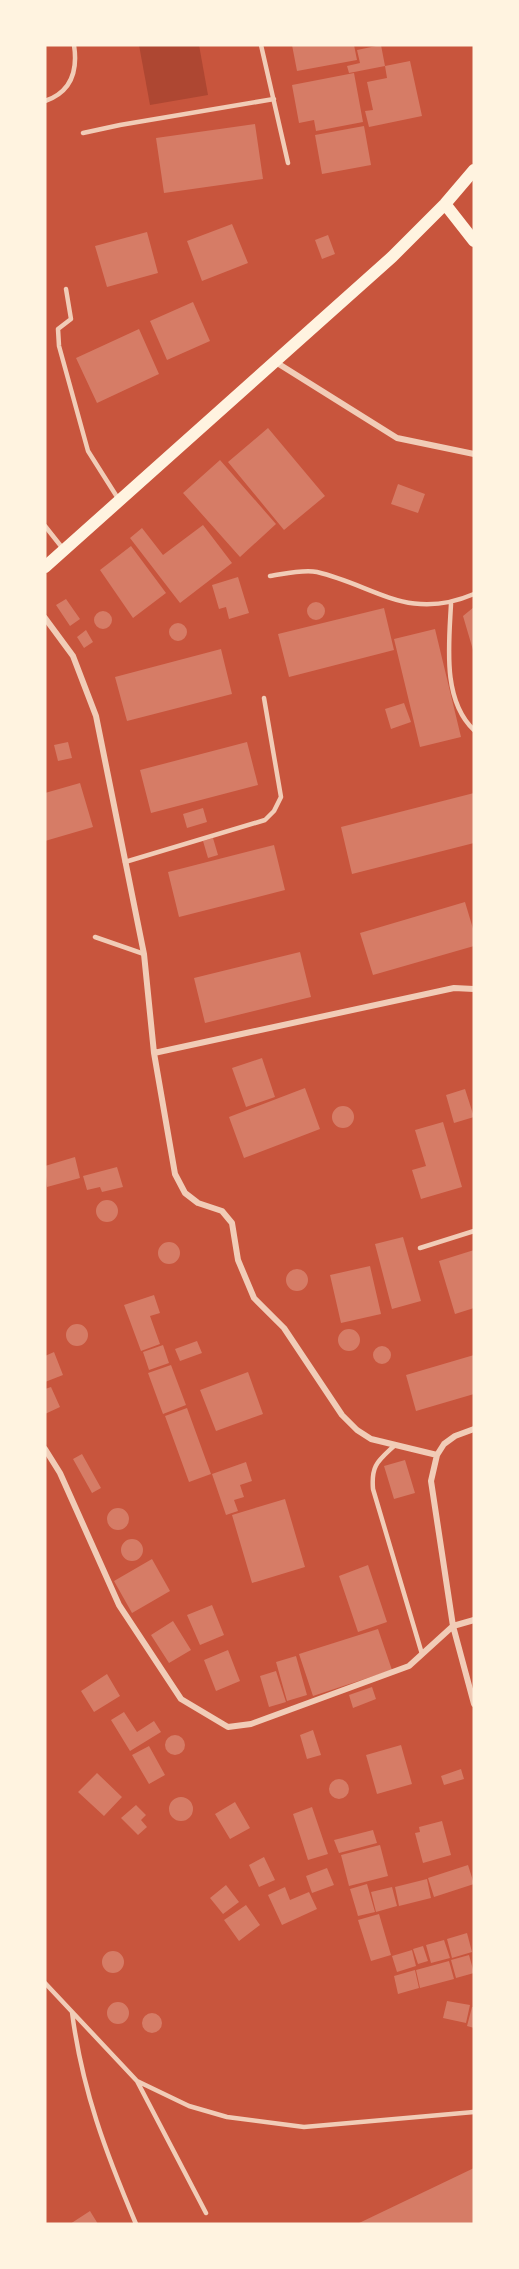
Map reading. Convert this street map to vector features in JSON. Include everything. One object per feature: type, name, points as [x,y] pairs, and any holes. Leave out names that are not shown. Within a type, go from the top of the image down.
[{"type":"main road","points":[[45,567],[392,257],[445,204],[474,170]]},
{"type":"main road","points":[[445,204],[474,241]]},
{"type":"street","points":[[274,361],[397,438],[474,454]]},
{"type":"street","points":[[45,618],[73,656],[86,684],[96,716],[144,954],[154,1053],[175,1174],[185,1193],[198,1203],[222,1211],[232,1223],[238,1260],[254,1298],[284,1328],[342,1415],[357,1430],[371,1439],[436,1455]]},
{"type":"street","points":[[154,1053],[454,988],[474,989]]},
{"type":"street","points":[[474,1429],[455,1436],[436,1455],[431,1481],[453,1626],[474,1704]]},
{"type":"street","points":[[45,1449],[60,1473],[118,1605],[182,1699],[228,1726],[251,1724],[409,1666],[453,1626],[474,1620]]},
{"type":"lane","points":[[45,101],[66,89],[72,80],[76,58],[74,45]]},
{"type":"lane","points":[[261,45],[288,164]]},
{"type":"lane","points":[[83,133],[120,124],[274,99]]},
{"type":"lane","points":[[66,289],[71,319],[58,329],[59,346],[88,451],[119,500]]},
{"type":"lane","points":[[45,526],[64,549]]},
{"type":"lane","points":[[270,576],[315,572],[389,600],[451,604],[474,594]]},
{"type":"lane","points":[[451,604],[448,660],[463,719],[474,730]]},
{"type":"lane","points":[[125,862],[265,820],[274,811],[281,797],[264,698]]},
{"type":"lane","points":[[95,937],[144,954]]},
{"type":"lane","points":[[420,1248],[474,1231]]},
{"type":"lane","points":[[394,1446],[377,1462],[372,1472],[373,1489],[422,1654]]},
{"type":"lane","points":[[45,1983],[138,2080],[206,2213]]},
{"type":"lane","points":[[71,2010],[81,2071],[91,2109],[136,2224]]},
{"type":"lane","points":[[138,2080],[189,2106],[227,2117],[269,2125],[304,2127],[474,2112]]},
{"type":"shaded area","points":[[139,45],[199,45],[208,95],[150,105]]},
{"type":"building","points":[[292,45],[354,45],[357,60],[297,71]]},
{"type":"building","points":[[381,45],[385,66],[349,73],[347,66],[360,63],[357,50]]},
{"type":"building","points":[[410,61],[422,116],[369,127],[365,111],[373,110],[367,82],[387,78],[385,66]]},
{"type":"building","points":[[354,73],[363,122],[316,131],[314,120],[299,123],[292,85]]},
{"type":"building","points":[[255,124],[263,179],[164,193],[156,138]]},
{"type":"building","points":[[364,126],[371,165],[322,174],[315,135]]},
{"type":"building","points":[[232,224],[248,263],[202,281],[187,241]]},
{"type":"building","points":[[147,232],[158,273],[107,287],[95,246]]},
{"type":"building","points":[[328,235],[335,254],[322,259],[315,240]]},
{"type":"building","points":[[193,302],[210,341],[167,360],[150,321]]},
{"type":"building","points":[[139,329],[159,374],[97,403],[76,358]]},
{"type":"building","points":[[268,428],[325,496],[284,530],[228,462]]},
{"type":"building","points":[[220,460],[276,524],[240,557],[183,493]]},
{"type":"building","points":[[398,484],[425,494],[418,513],[391,504]]},
{"type":"building","points":[[203,525],[232,563],[180,603],[130,538],[142,528],[163,555]]},
{"type":"building","points":[[131,546],[166,593],[133,618],[100,570]]},
{"type":"building","points":[[238,577],[249,613],[229,619],[226,607],[219,609],[212,585]]},
{"type":"building","points":[[66,599],[80,619],[70,626],[56,605]]},
{"type":"building","points":[[316,602],[322,605],[325,611],[322,617],[316,620],[310,617],[307,611],[310,605]]},
{"type":"building","points":[[474,607],[474,650],[473,650],[463,616]]},
{"type":"building","points":[[384,608],[394,650],[289,677],[278,634]]},
{"type":"building","points":[[103,611],[109,614],[112,620],[109,626],[103,629],[97,626],[94,620],[97,614]]},
{"type":"building","points":[[178,623],[184,626],[187,632],[184,638],[178,641],[172,638],[169,632],[172,626]]},
{"type":"building","points":[[435,629],[461,737],[420,747],[394,639]]},
{"type":"building","points":[[86,630],[93,642],[84,648],[77,637]]},
{"type":"building","points":[[221,649],[232,694],[127,721],[115,677]]},
{"type":"building","points":[[404,703],[411,722],[391,729],[385,709]]},
{"type":"building","points":[[68,742],[72,758],[58,761],[54,745]]},
{"type":"building","points":[[247,742],[258,785],[151,813],[140,770]]},
{"type":"building","points":[[80,783],[93,827],[45,841],[45,793]]},
{"type":"building","points":[[474,793],[474,843],[352,874],[341,827]]},
{"type":"building","points":[[203,808],[207,822],[187,828],[183,814]]},
{"type":"building","points":[[213,838],[218,855],[208,858],[203,841]]},
{"type":"building","points":[[274,845],[285,890],[179,917],[168,872]]},
{"type":"building","points":[[465,902],[474,932],[474,946],[373,975],[360,933]]},
{"type":"building","points":[[300,952],[311,997],[205,1023],[194,978]]},
{"type":"building","points":[[262,1058],[275,1097],[246,1107],[232,1068]]},
{"type":"building","points":[[305,1088],[320,1129],[244,1158],[229,1117]]},
{"type":"building","points":[[465,1089],[474,1117],[454,1123],[446,1095]]},
{"type":"building","points":[[343,1106],[351,1109],[354,1117],[351,1125],[343,1128],[335,1125],[332,1117],[335,1109]]},
{"type":"building","points":[[443,1122],[462,1187],[421,1199],[412,1170],[426,1166],[415,1130]]},
{"type":"building","points":[[75,1157],[80,1178],[47,1187],[45,1166]]},
{"type":"building","points":[[117,1167],[123,1187],[102,1192],[100,1187],[87,1190],[83,1176]]},
{"type":"building","points":[[107,1200],[115,1203],[118,1211],[115,1219],[107,1222],[99,1219],[96,1211],[99,1203]]},
{"type":"building","points":[[403,1237],[421,1301],[392,1309],[375,1244]]},
{"type":"building","points":[[169,1242],[177,1245],[180,1253],[177,1261],[169,1264],[161,1261],[158,1253],[161,1245]]},
{"type":"building","points":[[474,1250],[474,1308],[455,1314],[439,1261]]},
{"type":"building","points":[[370,1266],[381,1314],[341,1323],[330,1275]]},
{"type":"building","points":[[297,1269],[305,1272],[308,1280],[305,1288],[297,1291],[289,1288],[286,1280],[289,1272]]},
{"type":"building","points":[[154,1295],[160,1313],[150,1316],[160,1344],[141,1351],[124,1305]]},
{"type":"building","points":[[77,1324],[85,1327],[88,1335],[85,1343],[77,1346],[69,1343],[66,1335],[69,1327]]},
{"type":"building","points":[[349,1329],[357,1332],[360,1340],[357,1348],[349,1351],[341,1348],[338,1340],[341,1332]]},
{"type":"building","points":[[197,1341],[202,1353],[180,1361],[175,1349]]},
{"type":"building","points":[[163,1345],[169,1363],[149,1370],[143,1352]]},
{"type":"building","points":[[378,1346],[386,1346],[391,1351],[389,1362],[378,1364],[373,1359],[373,1351]]},
{"type":"building","points":[[54,1352],[63,1375],[45,1382],[45,1356]]},
{"type":"building","points":[[474,1355],[474,1394],[416,1411],[406,1375]]},
{"type":"building","points":[[171,1365],[186,1405],[163,1414],[148,1373]]},
{"type":"building","points":[[248,1372],[263,1414],[216,1431],[200,1390]]},
{"type":"building","points":[[51,1387],[60,1407],[45,1414],[45,1389]]},
{"type":"building","points":[[187,1408],[211,1474],[189,1482],[165,1416]]},
{"type":"building","points":[[82,1454],[101,1488],[92,1493],[73,1459]]},
{"type":"building","points":[[405,1460],[415,1493],[394,1499],[384,1466]]},
{"type":"building","points":[[246,1462],[252,1481],[240,1485],[244,1497],[234,1500],[238,1511],[226,1515],[212,1474]]},
{"type":"building","points":[[285,1499],[305,1567],[252,1583],[232,1515]]},
{"type":"building","points":[[118,1508],[126,1511],[129,1519],[126,1527],[118,1530],[110,1527],[107,1519],[110,1511]]},
{"type":"building","points":[[132,1539],[140,1542],[143,1550],[140,1558],[132,1561],[124,1558],[121,1550],[124,1542]]},
{"type":"building","points":[[152,1559],[170,1591],[132,1613],[114,1581]]},
{"type":"building","points":[[368,1565],[387,1622],[358,1632],[339,1576]]},
{"type":"building","points":[[212,1605],[224,1635],[200,1645],[187,1615]]},
{"type":"building","points":[[173,1621],[191,1650],[169,1663],[151,1635]]},
{"type":"building","points":[[378,1629],[392,1670],[313,1696],[299,1654]]},
{"type":"building","points":[[228,1650],[240,1681],[216,1691],[204,1660]]},
{"type":"building","points":[[296,1656],[307,1695],[287,1701],[276,1662]]},
{"type":"building","points":[[276,1671],[286,1702],[269,1707],[260,1676]]},
{"type":"building","points":[[107,1674],[120,1696],[94,1712],[81,1691]]},
{"type":"building","points":[[372,1687],[376,1699],[353,1708],[349,1695]]},
{"type":"building","points":[[124,1712],[137,1732],[154,1721],[161,1732],[130,1751],[111,1720]]},
{"type":"building","points":[[313,1730],[321,1755],[307,1759],[300,1735]]},
{"type":"building","points":[[175,1735],[182,1738],[185,1745],[182,1752],[175,1755],[168,1752],[165,1745],[168,1738]]},
{"type":"building","points":[[401,1745],[412,1784],[377,1794],[366,1755]]},
{"type":"building","points":[[149,1746],[165,1775],[149,1784],[132,1755]]},
{"type":"building","points":[[461,1769],[464,1779],[444,1785],[441,1776]]},
{"type":"building","points":[[97,1773],[122,1797],[104,1816],[78,1792]]},
{"type":"building","points":[[339,1779],[346,1782],[349,1789],[346,1796],[339,1799],[332,1796],[329,1789],[332,1782]]},
{"type":"building","points":[[181,1797],[190,1800],[193,1809],[190,1818],[181,1821],[172,1818],[169,1809],[172,1800]]},
{"type":"building","points":[[235,1802],[250,1828],[230,1839],[215,1814]]},
{"type":"building","points":[[136,1805],[146,1815],[141,1820],[147,1827],[138,1835],[121,1818]]},
{"type":"building","points":[[312,1807],[328,1854],[308,1860],[293,1814]]},
{"type":"building","points":[[442,1821],[451,1855],[423,1863],[415,1833],[420,1832],[419,1827]]},
{"type":"building","points":[[373,1830],[377,1843],[339,1853],[334,1840]]},
{"type":"building","points":[[380,1845],[388,1876],[349,1886],[341,1855]]},
{"type":"building","points":[[264,1857],[275,1880],[259,1887],[249,1865]]},
{"type":"building","points":[[468,1865],[474,1884],[434,1897],[428,1878]]},
{"type":"building","points":[[327,1868],[334,1885],[312,1893],[306,1876]]},
{"type":"building","points":[[427,1879],[431,1898],[399,1906],[395,1887]]},
{"type":"building","points":[[367,1884],[375,1912],[358,1916],[350,1889]]},
{"type":"building","points":[[226,1885],[239,1902],[223,1914],[210,1898]]},
{"type":"building","points":[[285,1887],[290,1900],[309,1892],[317,1909],[282,1925],[268,1895]]},
{"type":"building","points":[[392,1887],[397,1906],[376,1912],[371,1892]]},
{"type":"building","points":[[246,1905],[260,1925],[239,1941],[224,1920]]},
{"type":"building","points":[[379,1914],[391,1955],[371,1961],[358,1920]]},
{"type":"building","points":[[467,1933],[472,1952],[452,1958],[447,1939]]},
{"type":"building","points":[[444,1940],[450,1958],[431,1963],[426,1945]]},
{"type":"building","points":[[423,1946],[428,1961],[418,1964],[413,1949]]},
{"type":"building","points":[[412,1950],[416,1966],[397,1972],[392,1956]]},
{"type":"building","points":[[113,1951],[121,1954],[124,1962],[121,1970],[113,1973],[105,1970],[102,1962],[105,1954]]},
{"type":"building","points":[[469,1955],[474,1973],[456,1978],[451,1960]]},
{"type":"building","points":[[449,1961],[454,1979],[420,1988],[416,1970]]},
{"type":"building","points":[[415,1970],[419,1988],[398,1994],[394,1976]]},
{"type":"building","points":[[447,2001],[470,2005],[466,2023],[443,2018]]},
{"type":"building","points":[[118,2002],[126,2005],[129,2013],[126,2021],[118,2024],[110,2021],[107,2013],[110,2005]]},
{"type":"building","points":[[472,2007],[474,2007],[474,2028],[467,2026]]},
{"type":"building","points":[[152,2013],[159,2016],[162,2023],[159,2030],[152,2033],[145,2030],[142,2023],[145,2016]]},
{"type":"building","points":[[474,2168],[474,2224],[357,2224]]},
{"type":"building","points":[[90,2211],[98,2224],[70,2224]]}]
